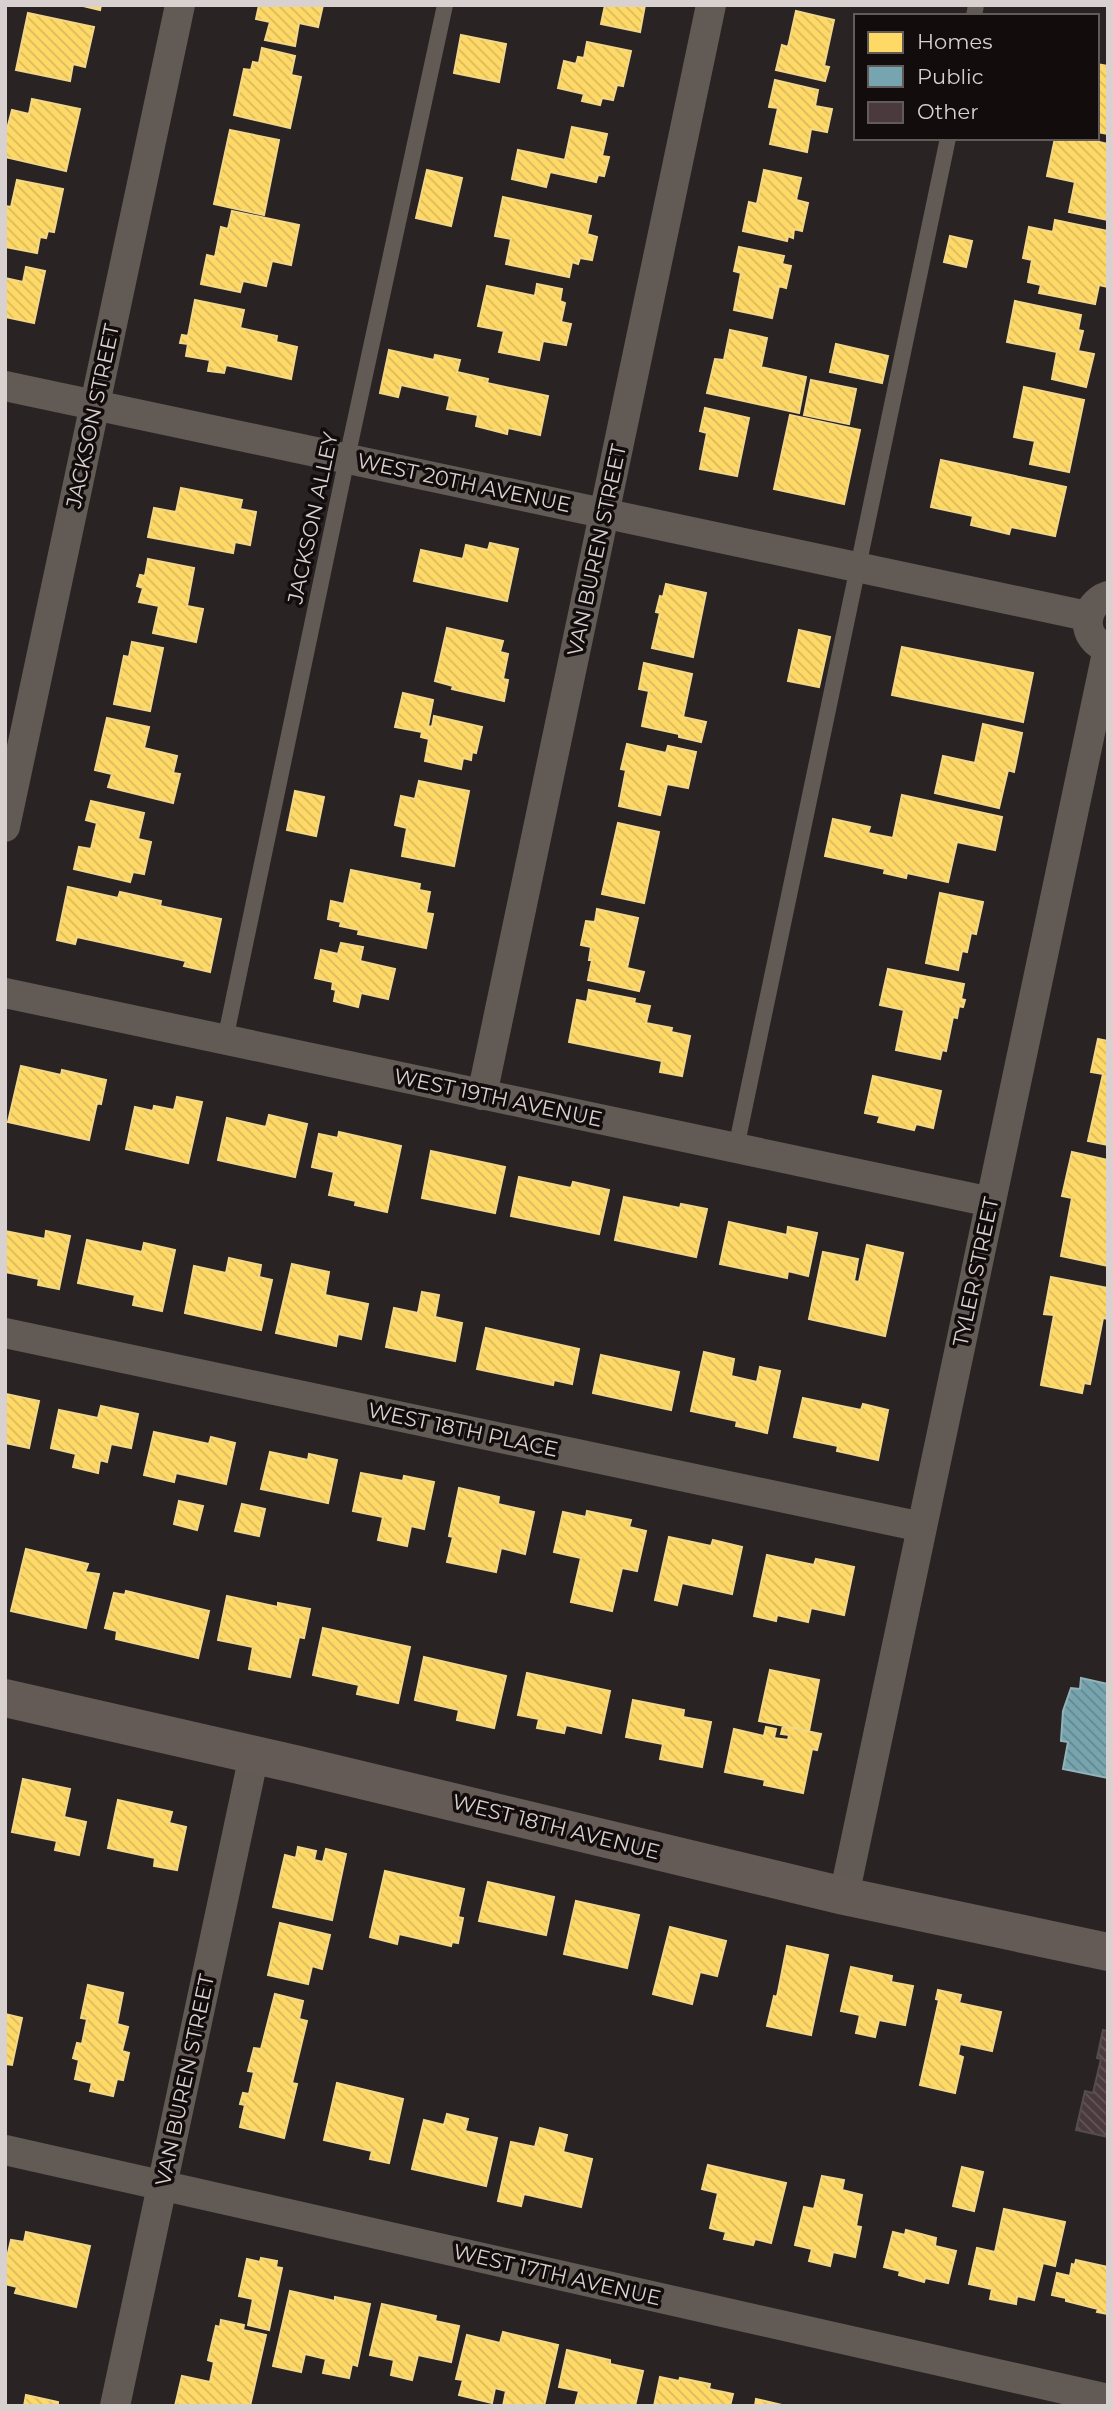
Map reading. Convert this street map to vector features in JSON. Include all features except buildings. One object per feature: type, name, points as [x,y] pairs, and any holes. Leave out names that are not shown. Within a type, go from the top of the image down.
[{"type":"main road","name":"WEST 18TH AVENUE","points":[[5,1698],[844,1896],[1108,1952]]},
{"type":"street","name":"JACKSON STREET","points":[[5,827],[180,5]]},
{"type":"street","name":"VAN BUREN STREET","points":[[482,1095],[711,5]]},
{"type":"street","name":"WEST 20TH AVENUE","points":[[5,386],[857,566],[1098,606]]},
{"type":"street","points":[[1098,606],[1088,628],[1092,637],[1108,648]]},
{"type":"street","name":"TYLER STREET","points":[[844,1896],[1108,648]]},
{"type":"street","name":"WEST 19TH AVENUE","points":[[5,993],[991,1202]]},
{"type":"street","name":"WEST 18TH PLACE","points":[[5,1333],[922,1527]]},
{"type":"street","name":"VAN BUREN STREET","points":[[115,2406],[254,1755]]},
{"type":"street","name":"WEST 17TH AVENUE","points":[[5,2150],[1108,2399]]},
{"type":"lane","name":"JACKSON ALLEY","points":[[225,1040],[445,5]]},
{"type":"lane","points":[[736,1148],[948,140]]}]
